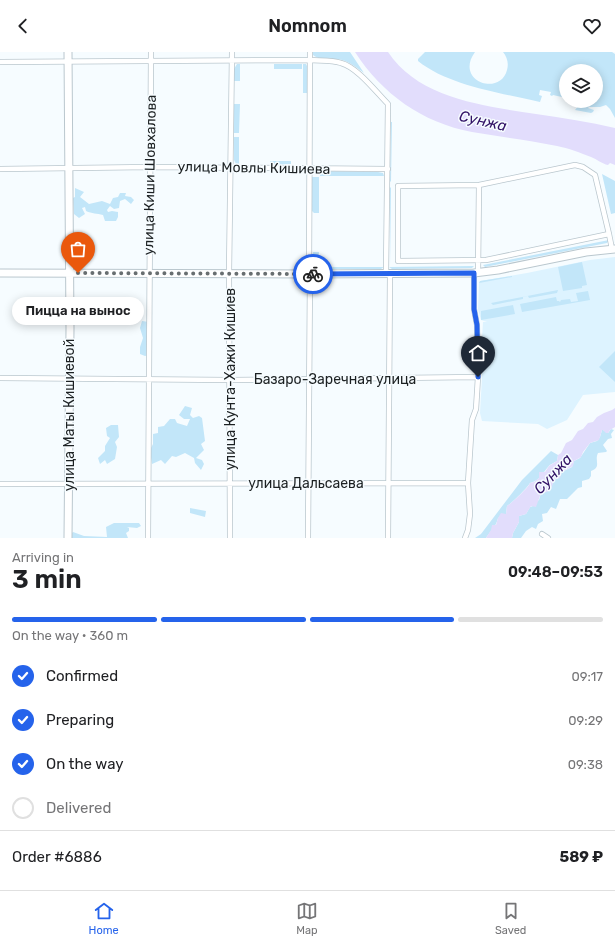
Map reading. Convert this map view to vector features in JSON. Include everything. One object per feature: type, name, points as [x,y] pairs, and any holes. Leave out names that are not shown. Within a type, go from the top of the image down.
[{"type":"main road","name":"улица Маты Кишиевой","points":[[68,52],[68,274],[70,378],[68,538]]},
{"type":"main road","points":[[0,273],[476,273],[586,252],[614,249]]},
{"type":"street","name":"улица Киши Шовхалова","points":[[148,538],[151,52]]},
{"type":"street","name":"улица Кунта-Хажи Кишиев","points":[[230,538],[229,273],[232,52]]},
{"type":"street","points":[[308,538],[310,52]]},
{"type":"street","points":[[0,62],[310,60],[339,62],[352,68],[374,88],[388,104],[388,538]]},
{"type":"street","points":[[388,185],[479,185],[575,165],[583,167],[596,175],[609,234],[614,249]]},
{"type":"street","name":"улица Мовлы Кишиева","points":[[0,169],[151,167],[388,169]]},
{"type":"street","points":[[465,538],[468,530],[470,514],[468,483],[472,420],[476,409],[478,377],[477,325],[474,309],[478,260],[479,185]]},
{"type":"street","points":[[398,186],[398,261],[486,260],[609,234]]},
{"type":"street","name":"Базаро-Заречная улица","points":[[0,378],[230,380],[478,377]]},
{"type":"street","name":"улица Дальсаева","points":[[0,484],[468,483]]},
{"type":"street","points":[[542,534],[548,538]]},
{"type":"shaded area","points":[[313,52],[350,52],[364,73],[345,61],[316,57],[313,55]]},
{"type":"shaded area","points":[[425,52],[475,52],[470,62],[470,71],[474,78],[480,82],[488,84],[496,83],[503,78],[507,70],[507,60],[503,52],[612,52],[615,54],[615,118],[606,105],[603,106],[603,64],[559,64],[559,96],[552,96],[550,95],[551,92],[540,90],[539,95],[542,96],[540,102],[460,83],[431,70],[418,61],[418,59]]},
{"type":"shaded area","points":[[237,64],[240,64],[240,81],[234,81],[234,69]]},
{"type":"shaded area","points":[[274,64],[302,64],[302,69],[274,69]]},
{"type":"shaded area","points":[[303,64],[306,64],[307,66],[307,93],[303,93]]},
{"type":"shaded area","points":[[234,104],[240,104],[239,133],[234,133]]},
{"type":"shaded area","points":[[577,108],[588,108],[594,110],[591,113],[575,110]]},
{"type":"shaded area","points":[[392,122],[391,182],[390,181]]},
{"type":"shaded area","points":[[234,137],[239,137],[239,165],[236,164],[234,160]]},
{"type":"shaded area","points":[[270,161],[291,161],[291,164],[271,165]]},
{"type":"shaded area","points":[[320,171],[378,172],[383,173],[384,176],[320,176]]},
{"type":"shaded area","points":[[602,174],[615,181],[615,213],[611,214]]},
{"type":"shaded area","points":[[312,177],[319,177],[319,213],[314,213],[312,211]]},
{"type":"shaded area","points":[[391,187],[390,266],[390,188]]},
{"type":"shaded area","points":[[75,188],[84,192],[80,197],[89,204],[102,201],[110,204],[113,198],[118,197],[120,193],[126,193],[125,196],[131,197],[134,200],[131,204],[125,199],[120,201],[119,208],[114,209],[110,206],[107,210],[108,212],[118,212],[116,221],[105,221],[103,215],[90,213],[86,211],[85,207],[82,208],[85,214],[79,218],[74,214],[73,198],[75,197]]},
{"type":"shaded area","points":[[609,240],[607,243],[485,267],[483,265]]},
{"type":"shaded area","points":[[313,252],[319,252],[318,265],[312,265]]},
{"type":"shaded area","points":[[615,257],[615,392],[583,395],[567,420],[547,429],[538,424],[482,421],[480,413],[482,349],[484,349],[485,339],[482,339],[483,322],[487,322],[481,320],[478,309],[480,281],[590,260]]},
{"type":"shaded area","points":[[582,262],[587,285],[582,286],[582,288],[563,291],[558,267]]},
{"type":"shaded area","points":[[474,266],[472,268],[392,269],[389,267]]},
{"type":"shaded area","points":[[313,267],[384,267],[381,269],[318,269]]},
{"type":"shaded area","points":[[512,277],[479,283],[480,281]]},
{"type":"shaded area","points":[[558,290],[557,293],[529,298],[528,296],[523,297],[523,299],[493,305],[491,303]]},
{"type":"shaded area","points":[[588,291],[590,300],[522,312],[520,304],[556,297],[557,301],[560,302],[561,300],[570,299],[571,302],[578,301],[576,293]]},
{"type":"shaded area","points":[[513,305],[515,314],[481,320],[481,311]]},
{"type":"shaded area","points":[[142,321],[149,322],[149,355],[145,356],[140,354],[140,347],[143,338],[140,328]]},
{"type":"shaded area","points":[[615,351],[615,382],[599,367]]},
{"type":"shaded area","points":[[185,406],[192,408],[190,415],[193,418],[199,416],[202,418],[205,441],[201,444],[204,450],[196,458],[202,460],[204,464],[201,470],[195,463],[194,458],[185,453],[176,457],[172,456],[165,464],[161,460],[152,464],[150,450],[153,444],[153,434],[158,433],[158,427],[164,426],[170,419],[175,419],[177,423],[187,426],[190,419],[184,419],[179,415]]},
{"type":"shaded area","points":[[111,425],[118,425],[119,437],[115,442],[117,447],[115,459],[107,464],[105,460],[100,464],[98,458],[105,451],[105,446],[110,438],[107,436],[106,428]]},
{"type":"shaded area","points":[[611,429],[614,430],[611,434],[612,438],[608,439],[603,445],[607,451],[598,453],[597,466],[591,471],[591,476],[589,479],[582,481],[582,487],[578,488],[567,499],[560,499],[556,509],[551,507],[547,513],[542,514],[543,521],[538,524],[536,529],[532,527],[526,531],[521,538],[512,538],[519,522],[519,516],[526,514],[530,507],[536,505],[541,493],[546,491],[552,485],[554,480],[559,478],[562,472],[572,467],[574,461],[580,458],[590,443],[597,441],[602,430],[608,433]]},
{"type":"shaded area","points":[[551,451],[558,455],[557,461],[551,464],[538,479],[530,483],[507,506],[506,514],[498,518],[495,526],[486,538],[475,538],[481,534],[522,480]]},
{"type":"shaded area","points":[[190,508],[206,511],[205,517],[190,513]]},
{"type":"shaded area","points":[[114,523],[139,523],[141,526],[137,528],[127,527],[129,528],[129,531],[126,533],[128,538],[72,538],[73,532],[84,536],[107,537],[106,527]]},
{"type":"water","name":"Сунжа","points":[[355,52],[388,52],[401,68],[417,80],[454,98],[496,108],[576,120],[615,128],[615,165],[610,163],[608,165],[587,155],[561,147],[472,132],[437,122],[405,104],[391,93],[378,81]]},
{"type":"water","name":"Сунжа","points":[[615,408],[615,427],[608,433],[602,430],[599,440],[590,443],[581,457],[574,461],[573,466],[562,472],[560,478],[554,480],[551,489],[547,492],[541,493],[536,507],[531,506],[526,514],[519,516],[519,522],[512,538],[486,538],[492,525],[496,525],[501,513],[506,514],[507,506],[520,495],[530,483],[539,478],[539,472],[545,472],[549,466],[557,461],[558,455],[561,453],[566,443],[572,440],[578,431],[583,429],[588,423],[593,422],[597,417]]},
{"type":"way so far","points":[[78,273],[313,274]]},
{"type":"place","name":"Пицца на вынос","points":[[78,273]]},
{"type":"route","points":[[313,274],[474,273],[474,309],[477,325],[478,377]]}]
